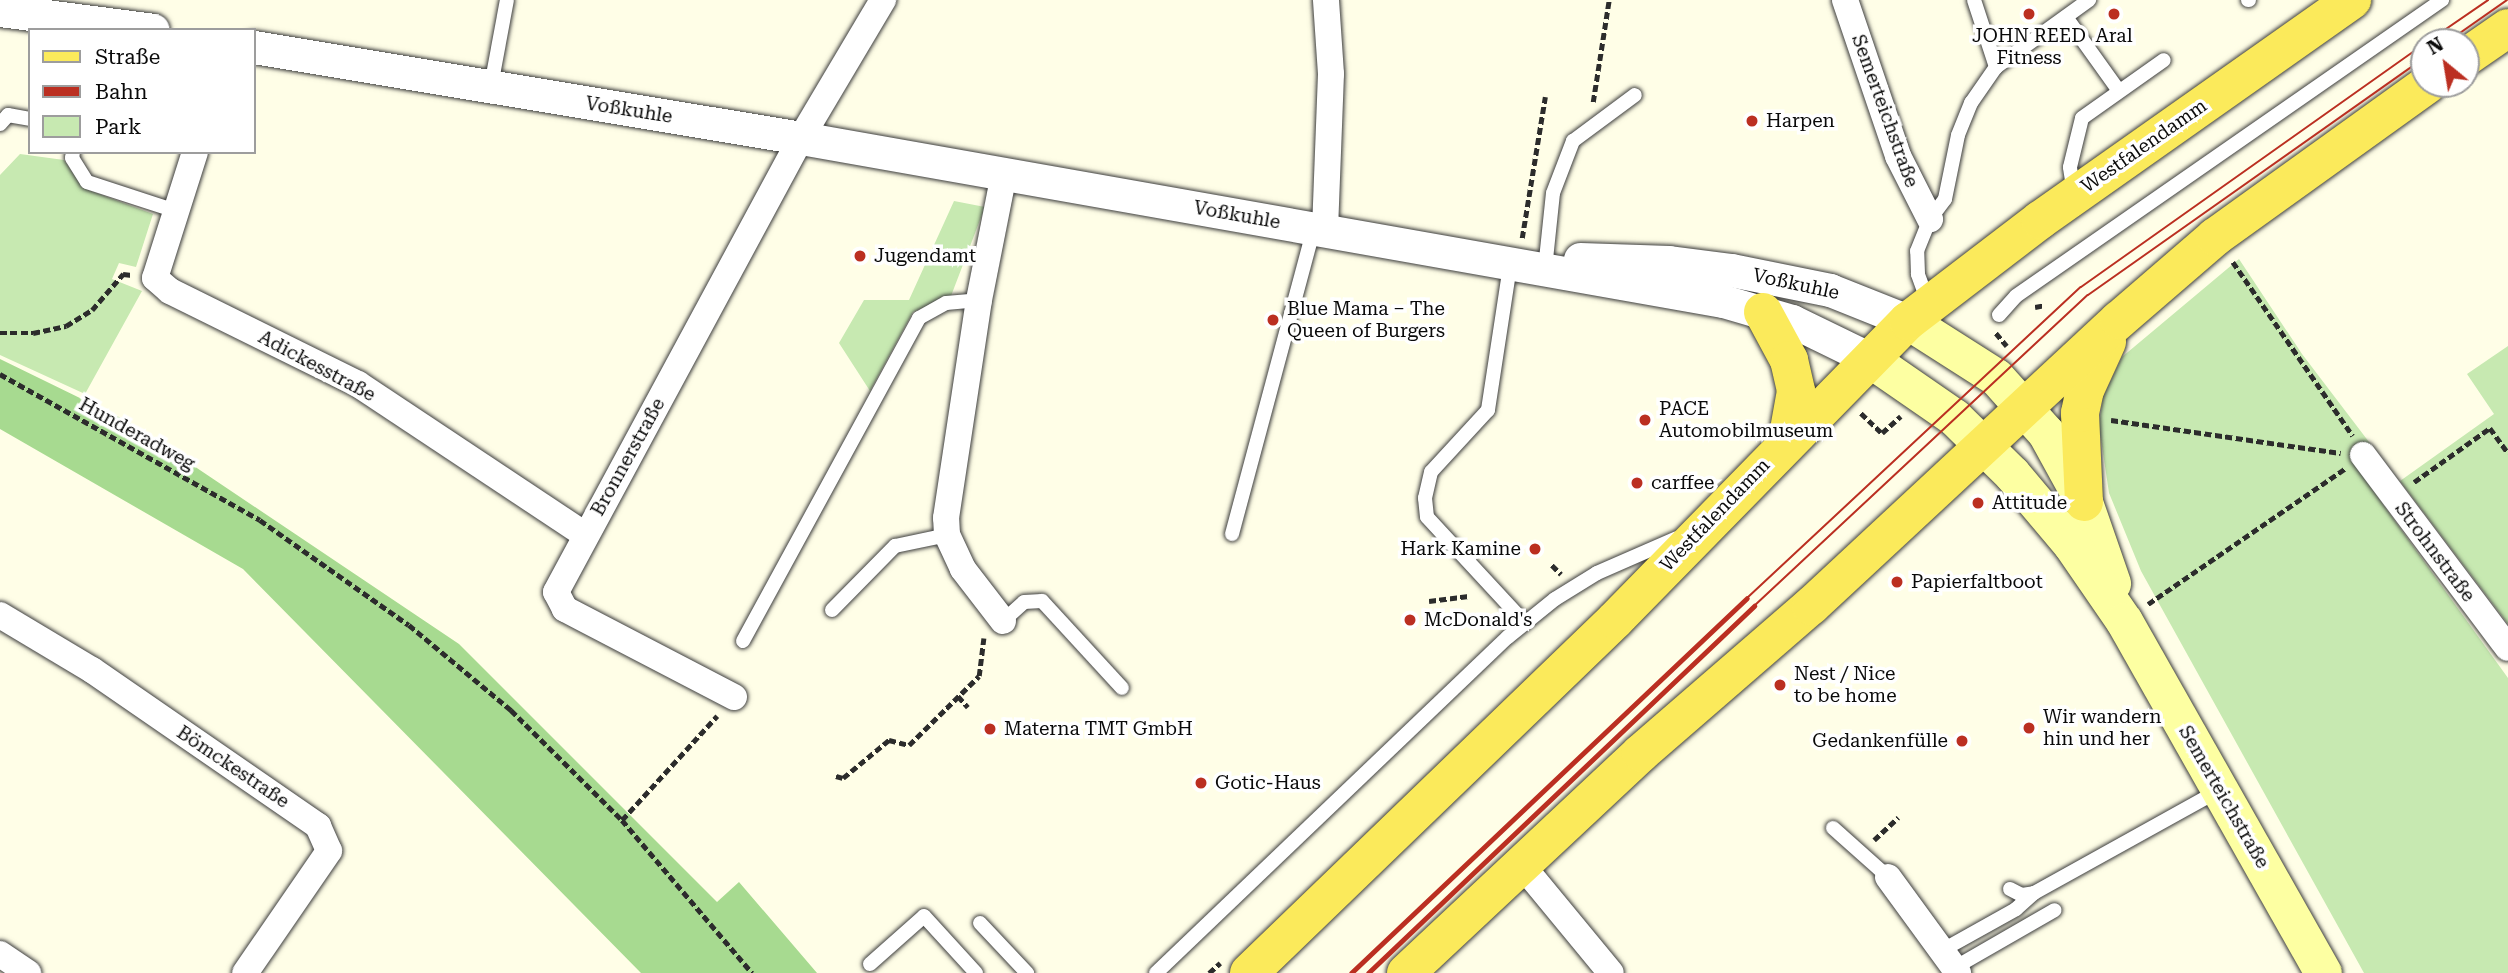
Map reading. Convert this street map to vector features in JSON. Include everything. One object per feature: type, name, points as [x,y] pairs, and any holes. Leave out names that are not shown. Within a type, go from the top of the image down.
[{"type":"main road","name":"Westfalendamm","points":[[1249,973],[1615,620],[1787,441],[1919,313],[2074,195],[2333,9]]},
{"type":"main road","points":[[2480,47],[2508,28]]},
{"type":"main road","points":[[1405,973],[1521,864],[2119,320],[2215,237],[2410,97]]},
{"type":"main road","points":[[1763,312],[1789,360],[1796,391],[1787,441]]},
{"type":"main road","name":"Semerteichstraße","points":[[1919,313],[1996,377],[2054,444],[2084,502],[2124,621]]},
{"type":"main road","points":[[2084,502],[2080,413],[2085,390],[2119,320]]},
{"type":"main road","name":"Semerteichstraße","points":[[1870,359],[1938,404],[1983,446],[2071,544],[2124,621],[2323,973]]},
{"type":"street","name":"Bronnerstraße","points":[[734,697],[565,610],[556,592],[802,138],[883,0]]},
{"type":"street","points":[[1320,229],[1331,74],[1326,0]]},
{"type":"street","name":"Semerteichstraße","points":[[1846,0],[1898,156],[1930,219]]},
{"type":"street","points":[[0,10],[138,28]]},
{"type":"street","name":"Voßkuhle","points":[[256,47],[802,138],[1320,229],[1530,261],[1763,312],[1822,334],[1870,359]]},
{"type":"street","points":[[155,278],[194,154]]},
{"type":"street","points":[[993,629],[947,535],[946,518],[979,300],[1004,173]]},
{"type":"street","name":"Voßkuhle","points":[[1530,261],[1669,262],[1731,270],[1830,290],[1919,313]]},
{"type":"street","name":"Adickesstraße","points":[[155,278],[170,291],[358,384],[585,535]]},
{"type":"street","name":"Strohnstraße","points":[[2363,455],[2508,648]]},
{"type":"street","name":"Bömckestraße","points":[[0,615],[92,670],[318,826],[329,851],[245,973]]},
{"type":"street","points":[[1521,864],[1611,973]]},
{"type":"street","points":[[1888,877],[1951,964]]},
{"type":"street","points":[[0,954],[28,973]]},
{"type":"lane","points":[[491,87],[507,0]]},
{"type":"lane","points":[[1974,0],[1996,67]]},
{"type":"lane","points":[[1919,313],[1917,250],[1930,219],[1945,198],[1958,135],[1971,103],[1996,67],[2089,0]]},
{"type":"lane","points":[[1999,315],[2015,296],[2442,0]]},
{"type":"lane","points":[[2066,17],[2119,91]]},
{"type":"lane","points":[[2074,195],[2070,167],[2082,118],[2164,60]]},
{"type":"lane","points":[[1525,623],[1427,517],[1431,472],[1488,410],[1530,261],[1561,166],[1573,141],[1591,124],[1635,95]]},
{"type":"lane","points":[[0,124],[8,115],[28,119]]},
{"type":"lane","points":[[73,154],[72,158],[88,182],[176,211]]},
{"type":"lane","points":[[1232,534],[1320,229]]},
{"type":"lane","points":[[743,641],[919,317],[946,303],[979,300]]},
{"type":"lane","points":[[1156,973],[1434,704],[1525,623],[1597,573],[1704,527]]},
{"type":"lane","points":[[832,610],[895,546],[947,535]]},
{"type":"lane","points":[[993,629],[1024,602],[1042,601],[1122,688]]},
{"type":"lane","points":[[1951,964],[2034,893],[2220,790]]},
{"type":"lane","points":[[1833,828],[1888,877]]},
{"type":"lane","points":[[2010,889],[2022,895],[2034,893]]},
{"type":"lane","points":[[1951,964],[2056,910]]},
{"type":"lane","points":[[870,964],[924,916],[976,973]]},
{"type":"lane","points":[[980,923],[1027,973]]},
{"type":"path","points":[[1591,124],[1609,0]]},
{"type":"path","points":[[1530,261],[1545,97]]},
{"type":"path","points":[[2228,256],[2363,455]]},
{"type":"path","points":[[0,333],[33,333],[65,326],[92,310],[123,274],[155,278]]},
{"type":"path","name":"Hunderadweg","points":[[0,374],[260,520],[409,625],[511,710],[622,820],[752,973]]},
{"type":"path","points":[[1853,405],[1882,433],[1906,411],[1913,418]]},
{"type":"path","points":[[2101,418],[2363,455]]},
{"type":"path","points":[[2393,496],[2490,428],[2508,453]]},
{"type":"path","points":[[2124,621],[2363,455]]},
{"type":"path","points":[[1552,565],[1557,570]]},
{"type":"path","points":[[1429,601],[1469,596]]},
{"type":"path","points":[[836,776],[843,778],[889,740],[909,745],[983,668],[993,629]]},
{"type":"path","points":[[958,696],[968,707]]},
{"type":"path","points":[[622,820],[734,697]]},
{"type":"path","points":[[1882,832],[1898,818]]},
{"type":"green space","points":[[20,154],[64,160],[83,188],[153,214],[136,267],[119,263],[112,279],[142,291],[85,394],[0,355],[0,175]]},
{"type":"green space","points":[[954,201],[985,207],[951,296],[913,312],[870,391],[839,343],[864,300],[909,300]]},
{"type":"green space","points":[[2239,259],[2302,354],[2385,463],[2364,478],[2508,678],[2508,973],[2364,973],[2141,571],[2109,493],[2099,426],[2103,397],[2122,357]]},
{"type":"green space","points":[[2508,346],[2508,624],[2400,481],[2494,414],[2467,374]]},
{"type":"green space","points":[[0,359],[127,421],[459,644],[717,902],[739,882],[817,973],[641,973],[243,569],[0,429]]},
{"type":"tram line","points":[[2447,28],[2488,0]]},
{"type":"tram line","points":[[2467,28],[2507,0]]},
{"type":"tram line","points":[[1747,598],[2081,287],[2410,54]]},
{"type":"tram line","points":[[1754,606],[2088,295],[2410,68]]},
{"type":"railway","points":[[1351,973],[1747,598]]},
{"type":"railway","points":[[1368,973],[1754,606]]},
{"type":"place","name":"JOHN REED Fitness","points":[[2029,14]]},
{"type":"place","name":"Aral","points":[[2114,14]]},
{"type":"place","name":"Harpen","points":[[1752,121]]},
{"type":"place","name":"Jugendamt","points":[[860,256]]},
{"type":"place","name":"Blue Mama – The Queen of Burgers","points":[[1273,320]]},
{"type":"place","name":"PACE Automobilmuseum","points":[[1645,420]]},
{"type":"place","name":"carffee","points":[[1637,483]]},
{"type":"place","name":"Attitude","points":[[1978,503]]},
{"type":"place","name":"Hark Kamine","points":[[1535,549]]},
{"type":"place","name":"Papierfaltboot","points":[[1897,582]]},
{"type":"place","name":"McDonald's","points":[[1410,620]]},
{"type":"place","name":"Nest / Nice to be home","points":[[1780,685]]},
{"type":"place","name":"Wir wandern hin und her","points":[[2029,728]]},
{"type":"place","name":"Materna TMT GmbH","points":[[990,729]]},
{"type":"place","name":"Gedankenfülle","points":[[1962,741]]},
{"type":"place","name":"Gotic-Haus","points":[[1201,783]]}]
